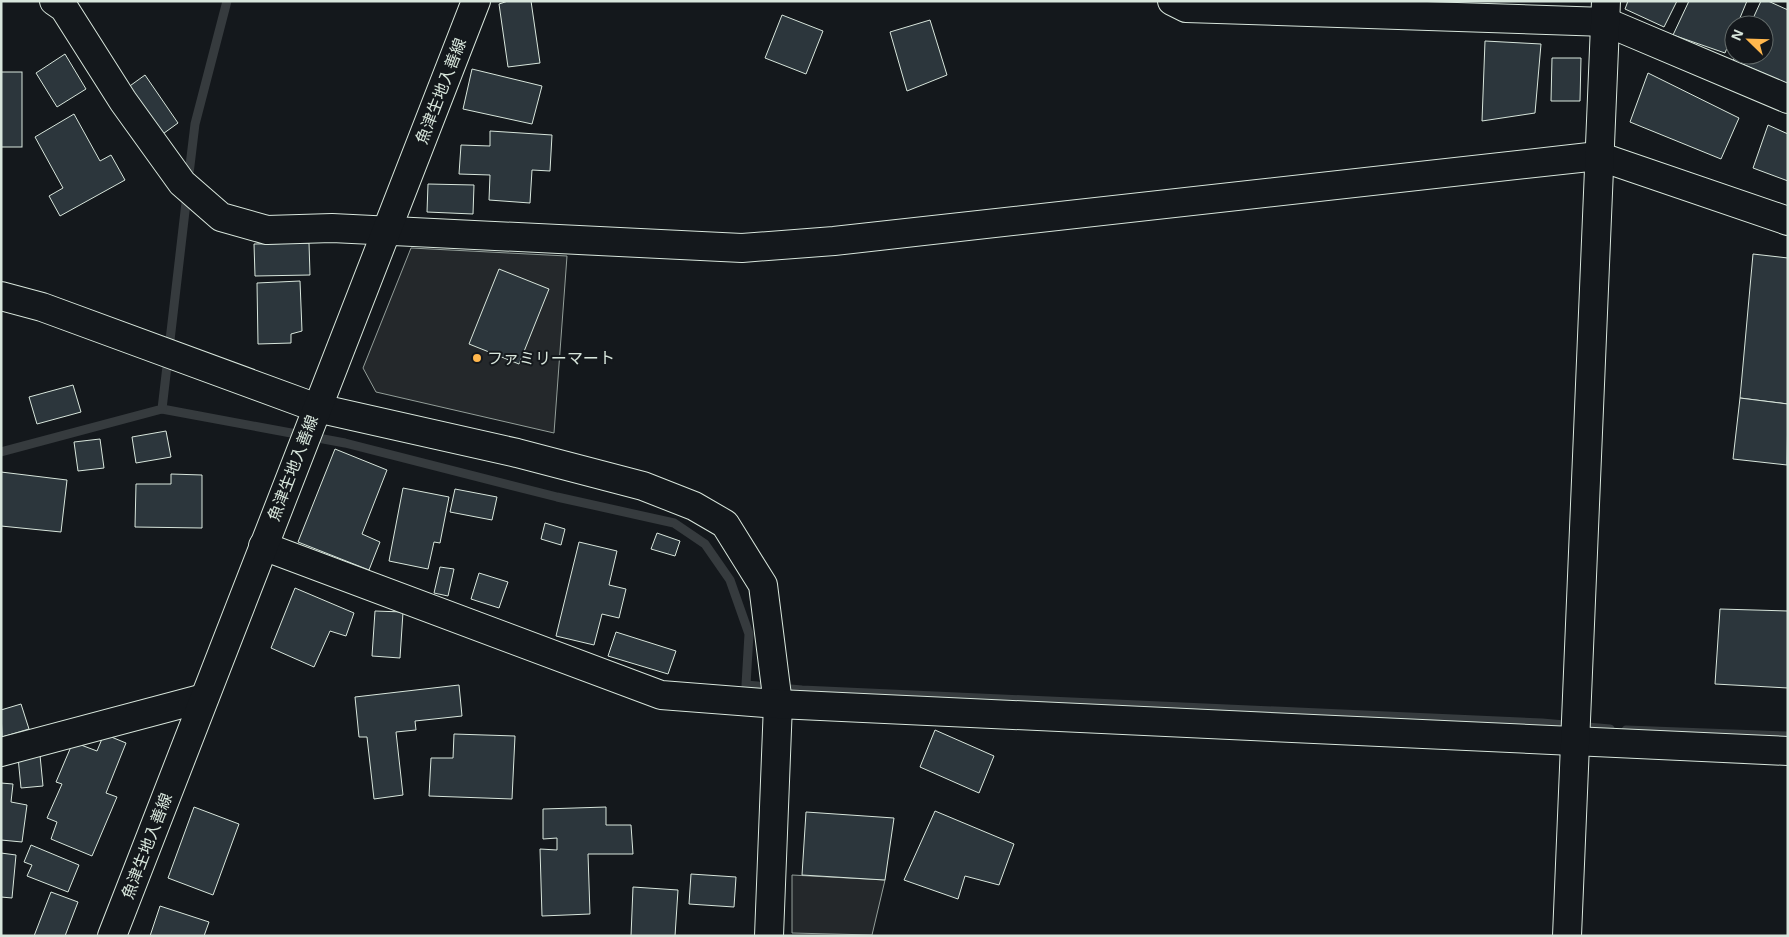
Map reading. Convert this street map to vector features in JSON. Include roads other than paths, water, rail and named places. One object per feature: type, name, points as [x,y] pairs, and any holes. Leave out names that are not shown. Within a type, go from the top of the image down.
[{"type":"street","points":[[54,1],[64,8],[123,101],[182,183],[221,217],[267,230],[332,228],[742,248],[844,240],[1598,156],[1788,221]]},
{"type":"street","name":"魚津生地入善線","points":[[112,936],[262,546],[476,1]]},
{"type":"street","points":[[1172,1],[1186,8],[1606,11],[1788,99]]},
{"type":"street","points":[[1567,936],[1598,156],[1606,11]]},
{"type":"street","points":[[1,296],[42,307],[317,408],[517,453],[643,486],[694,506],[725,524],[763,585],[778,704],[769,936]]},
{"type":"street","points":[[262,546],[661,695],[778,704],[1788,751]]},
{"type":"street","points":[[1,752],[204,698]]},
{"type":"waterway","points":[[188,182],[195,124],[227,1]]},
{"type":"waterway","points":[[1,452],[162,409],[187,194]]},
{"type":"waterway","points":[[162,409],[345,443],[557,497],[674,523],[705,544],[730,580],[749,634],[746,685],[802,690],[1542,723],[1610,729]]},
{"type":"waterway","points":[[1626,730],[1788,736]]},
{"type":"place","name":"ファミリーマート","points":[[477,358]]}]
